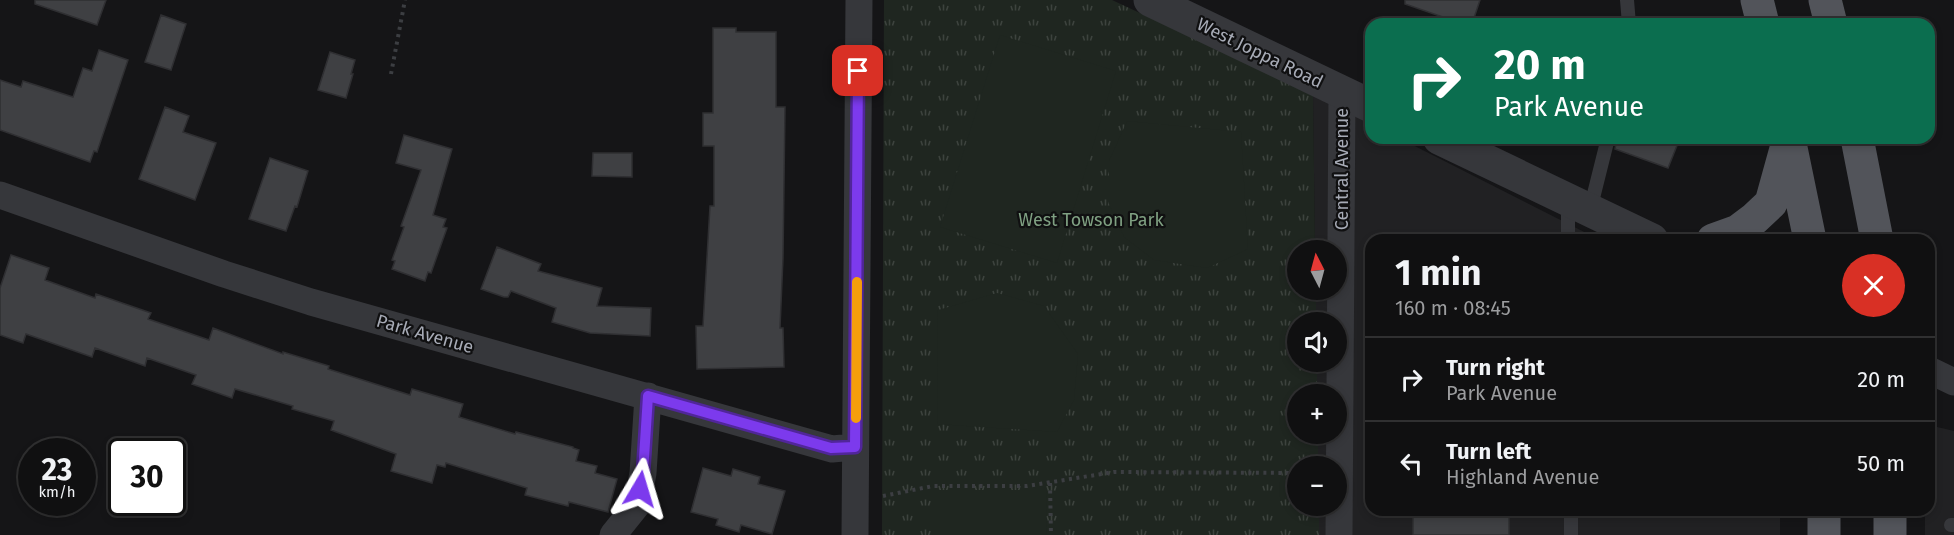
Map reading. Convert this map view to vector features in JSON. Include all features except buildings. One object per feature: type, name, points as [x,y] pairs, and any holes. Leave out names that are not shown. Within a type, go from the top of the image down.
[{"type":"main road","points":[[1757,0],[1762,18]]},
{"type":"main road","points":[[1825,0],[1830,18]]},
{"type":"main road","points":[[1730,234],[1738,231],[1754,219],[1771,203],[1787,144]]},
{"type":"main road","points":[[1790,144],[1809,234]]},
{"type":"main road","points":[[1858,144],[1876,234]]},
{"type":"main road","points":[[1824,516],[1824,535]]},
{"type":"main road","points":[[1890,516],[1890,535]]},
{"type":"street","points":[[855,535],[859,0]]},
{"type":"street","name":"West Joppa Road","points":[[1150,0],[1365,103]]},
{"type":"street","name":"Central Avenue","points":[[1339,535],[1342,92]]},
{"type":"street","points":[[1452,144],[1639,234]]},
{"type":"street","name":"Park Avenue","points":[[0,195],[224,274],[311,302],[831,448],[855,447]]},
{"type":"street","points":[[1935,373],[1954,381]]},
{"type":"street","points":[[613,535],[638,505],[643,473],[648,396]]},
{"type":"lane","points":[[1627,0],[1628,18]]},
{"type":"lane","points":[[1570,234],[1579,205],[1605,144]]},
{"type":"lane","points":[[1571,516],[1571,535]]},
{"type":"path","points":[[391,74],[405,0]]},
{"type":"path","points":[[877,497],[933,486],[1027,486],[1114,472],[1287,473]]},
{"type":"path","points":[[1050,483],[1051,535]]},
{"type":"shaded area","points":[[1313,94],[1365,121],[1365,144],[1411,144],[1588,234],[1365,234],[1365,516],[1780,516],[1780,535],[1319,535],[1319,516],[1347,516],[1347,456],[1318,456],[1318,444],[1347,444],[1347,384],[1317,384],[1317,372],[1347,372],[1347,312],[1316,312],[1316,300],[1347,300],[1347,240],[1315,240]]},
{"type":"shaded area","points":[[1935,426],[1954,431],[1954,535],[1925,535],[1925,516],[1935,516]]},
{"type":"green space","name":"West Towson Park","points":[[884,0],[1112,0],[1313,94],[1315,240],[1287,240],[1287,300],[1316,300],[1316,312],[1287,312],[1287,372],[1317,372],[1317,384],[1287,384],[1287,444],[1318,444],[1318,456],[1287,456],[1287,516],[1319,516],[1319,535],[882,535]]},
{"type":"green space","points":[[1000,35],[1116,71],[1057,263],[940,227]]},
{"type":"green space","points":[[1127,121],[1241,132],[1248,249],[1207,268],[1154,260],[1124,237],[1109,204],[1109,161]]},
{"type":"green space","points":[[997,293],[1044,306],[1078,354],[1074,400],[1057,432],[937,424],[938,310]]},
{"type":"green space","points":[[933,490],[1047,490],[1046,535],[933,535]]},
{"type":"slow traffic","points":[[856,418],[857,282]]},
{"type":"route","points":[[640,489],[648,396],[831,448],[855,447],[858,71]]}]
